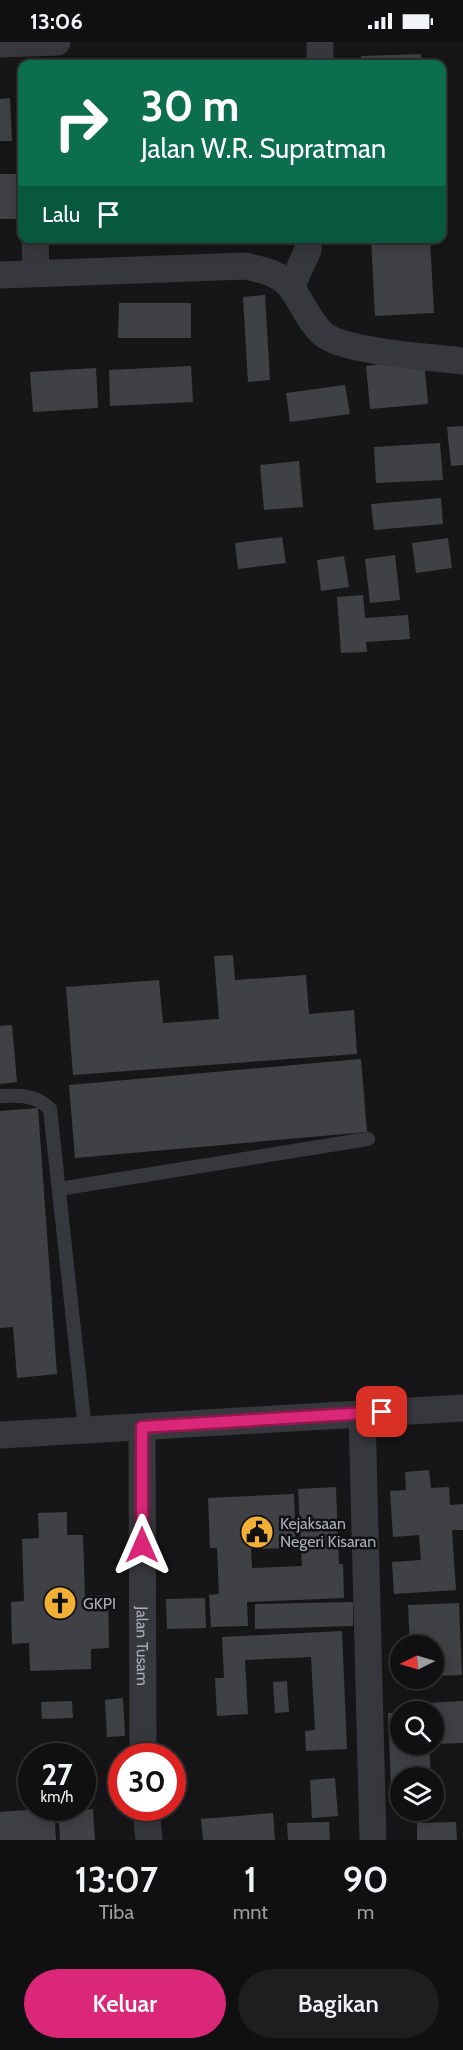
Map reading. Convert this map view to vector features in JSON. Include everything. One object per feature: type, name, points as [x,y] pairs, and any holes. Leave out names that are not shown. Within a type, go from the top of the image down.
[{"type":"street","points":[[320,42],[320,60]]},
{"type":"street","points":[[0,44],[40,50]]},
{"type":"street","points":[[35,243],[36,272]]},
{"type":"street","points":[[291,287],[308,250],[309,243]]},
{"type":"street","points":[[0,275],[246,266],[275,274],[291,287],[307,316],[324,335],[348,345],[463,361]]},
{"type":"street","points":[[0,1435],[463,1408]]},
{"type":"street","points":[[362,1414],[373,1840]]},
{"type":"street","name":"Jalan Tusam","points":[[142,1427],[143,1743]]},
{"type":"street","points":[[147,1821],[149,1840]]},
{"type":"lane","points":[[0,1096],[32,1097],[42,1101],[50,1109],[85,1430]]},
{"type":"lane","points":[[59,1189],[368,1139]]},
{"type":"building","points":[[421,54],[421,60],[362,60],[361,56]]},
{"type":"building","points":[[10,98],[12,141],[0,141],[0,99]]},
{"type":"building","points":[[0,174],[18,174],[18,219],[0,219]]},
{"type":"building","points":[[371,243],[430,243],[434,313],[375,316]]},
{"type":"building","points":[[265,295],[270,380],[248,382],[243,297]]},
{"type":"building","points":[[119,303],[191,303],[191,338],[118,338]]},
{"type":"building","points":[[424,360],[428,404],[370,409],[366,366]]},
{"type":"building","points":[[191,366],[193,402],[110,406],[109,370]]},
{"type":"building","points":[[96,368],[98,408],[33,412],[30,372]]},
{"type":"building","points":[[345,385],[350,414],[290,422],[286,393]]},
{"type":"building","points":[[463,426],[463,465],[451,466],[447,427]]},
{"type":"building","points":[[440,443],[443,480],[376,483],[374,447]]},
{"type":"building","points":[[299,461],[303,507],[264,510],[260,465]]},
{"type":"building","points":[[441,498],[443,524],[374,530],[371,504]]},
{"type":"building","points":[[282,537],[286,563],[238,569],[235,543]]},
{"type":"building","points":[[448,538],[452,568],[416,573],[412,543]]},
{"type":"building","points":[[395,555],[400,600],[370,603],[365,559]]},
{"type":"building","points":[[344,556],[349,587],[321,591],[317,560]]},
{"type":"building","points":[[363,595],[365,618],[408,615],[410,639],[366,642],[367,652],[341,653],[337,597]]},
{"type":"building","points":[[233,955],[235,980],[306,975],[309,1014],[354,1010],[357,1054],[73,1075],[66,987],[159,980],[163,1023],[219,1019],[214,956]]},
{"type":"building","points":[[12,1025],[17,1082],[0,1084],[0,1026]]},
{"type":"building","points":[[361,1059],[367,1132],[75,1158],[69,1085]]},
{"type":"building","points":[[38,1108],[57,1374],[17,1378],[13,1327],[0,1328],[0,1111]]},
{"type":"building","points":[[429,1470],[431,1488],[449,1487],[450,1505],[463,1504],[463,1530],[452,1530],[456,1590],[394,1594],[392,1562],[421,1560],[419,1535],[393,1537],[390,1491],[406,1490],[405,1472]]},
{"type":"building","points":[[336,1487],[339,1564],[343,1564],[344,1598],[247,1602],[248,1626],[211,1627],[209,1595],[219,1594],[217,1548],[210,1548],[208,1498],[294,1494],[296,1548],[251,1549],[252,1568],[302,1566],[298,1489]]},
{"type":"building","points":[[67,1512],[67,1535],[83,1535],[85,1596],[108,1595],[109,1648],[91,1649],[91,1669],[30,1671],[29,1643],[12,1644],[11,1602],[24,1601],[22,1539],[39,1538],[38,1513]]},
{"type":"building","points":[[205,1598],[206,1628],[167,1629],[166,1599]]},
{"type":"building","points":[[353,1602],[353,1626],[255,1629],[255,1604]]},
{"type":"building","points":[[459,1603],[462,1675],[444,1676],[444,1635],[409,1635],[408,1605]]},
{"type":"building","points":[[342,1631],[347,1749],[306,1751],[305,1731],[315,1730],[311,1657],[245,1660],[248,1714],[217,1716],[215,1678],[224,1678],[222,1637]]},
{"type":"building","points":[[287,1681],[289,1712],[275,1713],[273,1682]]},
{"type":"building","points":[[123,1698],[125,1736],[107,1737],[105,1700]]},
{"type":"building","points":[[72,1701],[73,1718],[42,1719],[41,1702]]},
{"type":"building","points":[[463,1701],[463,1743],[444,1744],[444,1702]]},
{"type":"building","points":[[388,1713],[390,1713],[390,1755],[430,1755],[430,1767],[390,1767]]},
{"type":"building","points":[[335,1778],[338,1816],[312,1818],[310,1780]]},
{"type":"building","points":[[18,1811],[18,1821],[55,1821],[56,1840],[0,1840],[0,1812]]},
{"type":"building","points":[[273,1813],[275,1840],[203,1840],[201,1819]]},
{"type":"building","points":[[59,1821],[94,1821],[95,1840],[60,1840]]},
{"type":"building","points":[[329,1822],[330,1840],[288,1840],[287,1823]]},
{"type":"building","points":[[456,1822],[457,1840],[417,1840],[417,1823]]},
{"type":"place","name":"Kejaksaan Negeri Kisaran","points":[[257,1532]]},
{"type":"place","name":"GKPI","points":[[60,1603]]},
{"type":"route","points":[[142,1545],[142,1427],[382,1412]]}]
